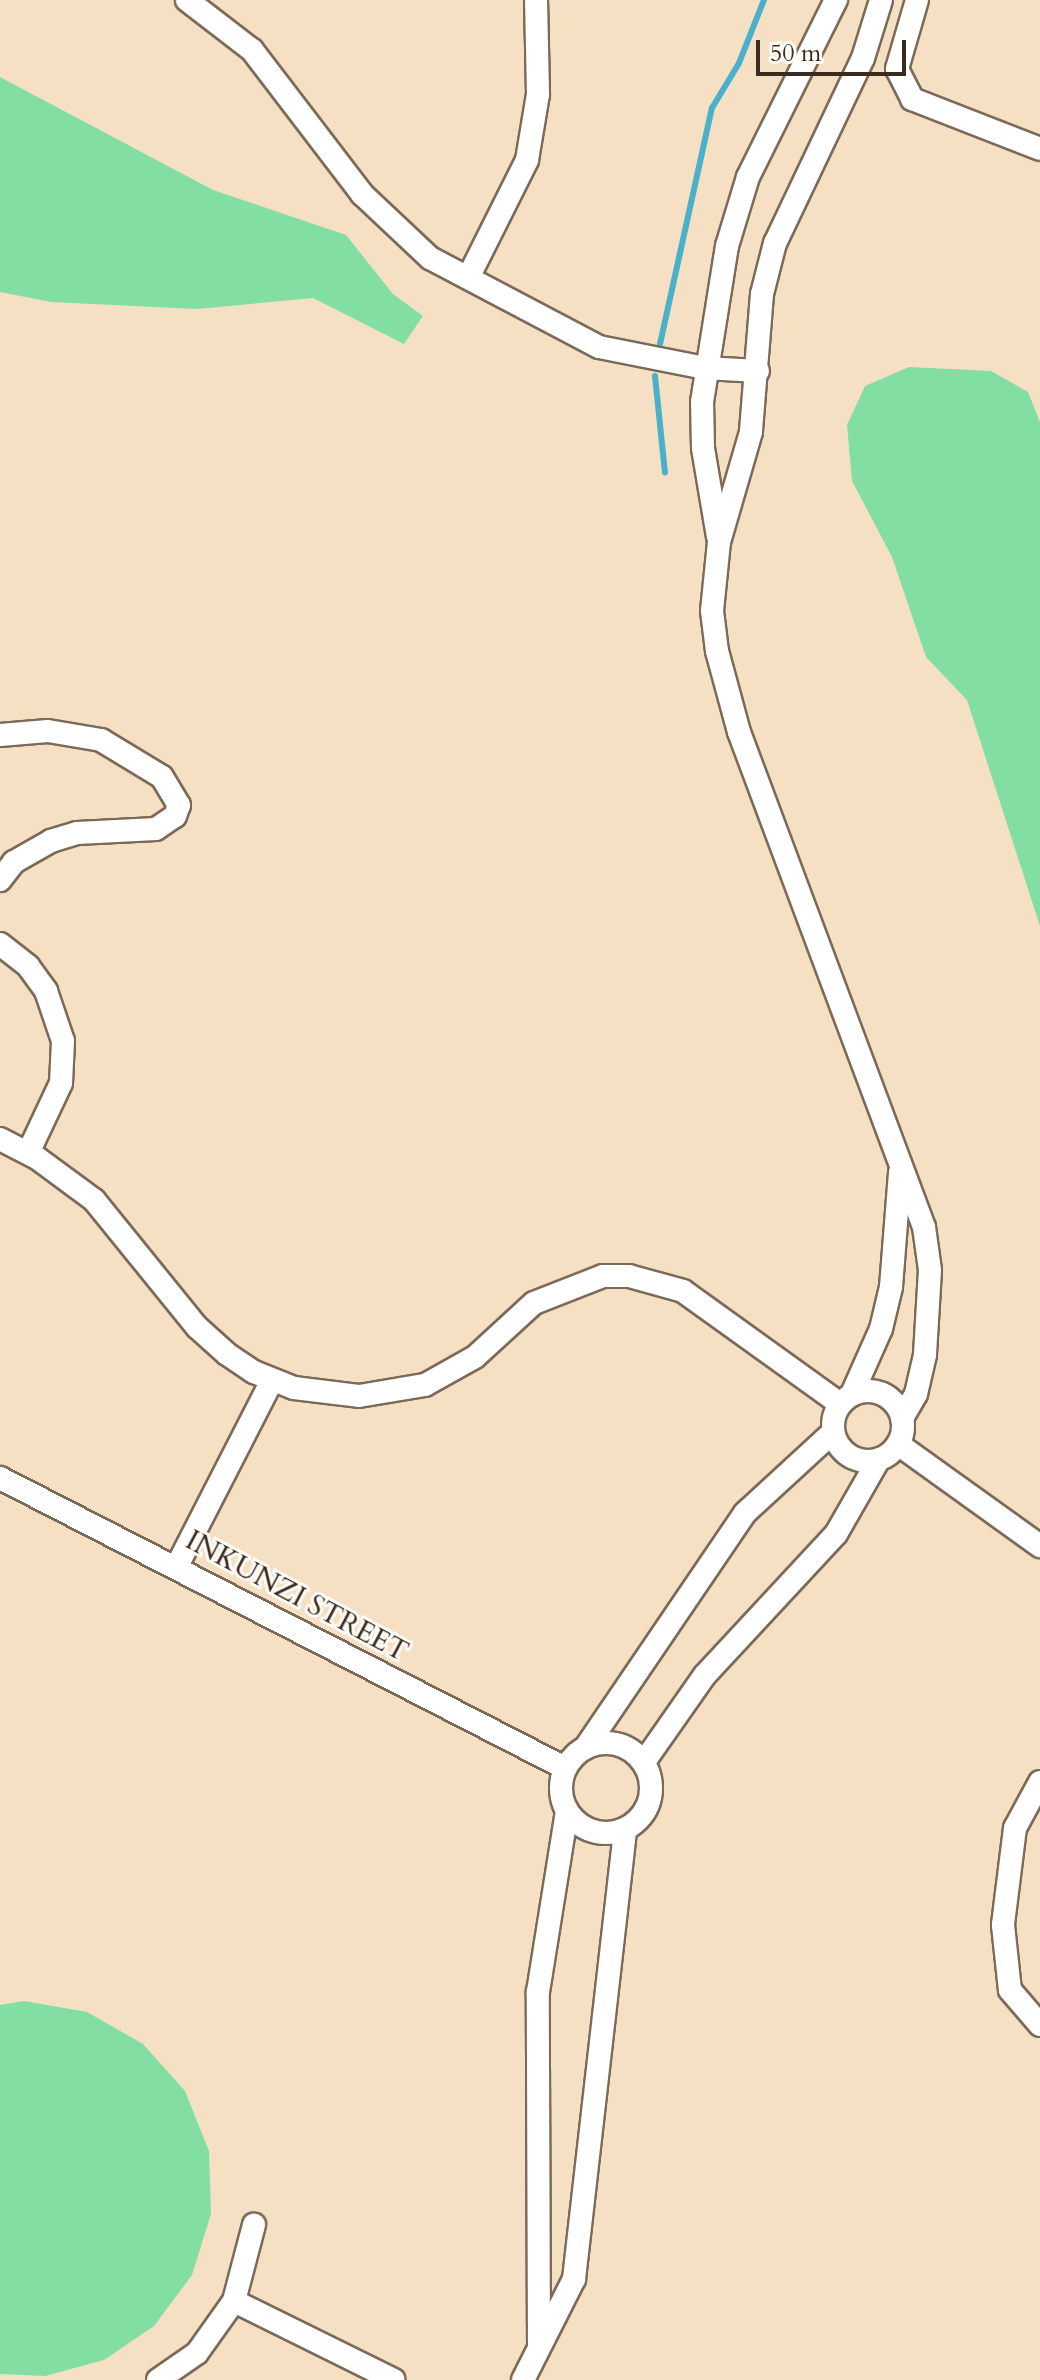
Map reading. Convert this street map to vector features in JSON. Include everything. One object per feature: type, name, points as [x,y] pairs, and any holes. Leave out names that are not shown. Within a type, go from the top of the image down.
[{"type":"street","points":[[187,0],[252,50],[362,194],[395,229],[430,258],[469,276],[537,318],[599,347],[705,368],[758,371]]},
{"type":"street","points":[[469,276],[527,160],[538,94],[536,0]]},
{"type":"street","points":[[719,542],[703,448],[705,368],[727,246],[748,177],[836,0]]},
{"type":"street","points":[[644,1762],[705,1675],[836,1534],[879,1459],[898,1444],[902,1418],[916,1394],[925,1355],[930,1270],[924,1227],[900,1171],[739,732],[717,651],[712,611],[719,542],[751,432],[762,294],[775,243],[858,71],[881,0]]},
{"type":"street","points":[[917,0],[897,69],[912,99],[1040,149]]},
{"type":"street","points":[[0,735],[48,731],[101,740],[162,777],[179,805],[175,816],[156,829],[77,833],[51,841],[14,862],[0,880]]},
{"type":"street","points":[[0,944],[28,966],[46,991],[63,1041],[61,1083],[28,1153]]},
{"type":"street","points":[[0,1139],[28,1153],[94,1200],[197,1327],[227,1354],[272,1380],[323,1394],[359,1396],[425,1385],[475,1357],[534,1303],[566,1287],[603,1276],[629,1276],[683,1291],[846,1399],[883,1394],[902,1418]]},
{"type":"street","points":[[625,1829],[586,1829],[567,1811],[561,1797],[565,1768],[586,1747],[745,1513],[833,1432],[881,1329],[891,1287],[900,1171]]},
{"type":"street","points":[[177,1566],[272,1380]]},
{"type":"street","points":[[833,1432],[849,1456],[879,1459]]},
{"type":"street","points":[[898,1444],[1040,1546]]},
{"type":"street","name":"INKUNZI STREET","points":[[0,1478],[177,1566],[565,1768]]},
{"type":"street","points":[[523,2380],[574,2279],[625,1829],[650,1800],[650,1774],[644,1762],[624,1746],[586,1747]]},
{"type":"street","points":[[1040,1782],[1015,1828],[1003,1925],[1010,1990],[1040,2025]]},
{"type":"street","points":[[539,2352],[538,1992],[567,1811]]},
{"type":"street","points":[[158,2380],[197,2353],[234,2301],[254,2225]]},
{"type":"street","points":[[234,2301],[394,2380]]},
{"type":"green space","points":[[0,77],[213,190],[346,235],[393,294],[423,316],[404,344],[313,298],[197,309],[51,302],[0,292]]},
{"type":"green space","points":[[909,367],[991,371],[1028,392],[1040,422],[1040,926],[967,700],[926,657],[892,557],[852,481],[847,425],[865,386]]},
{"type":"green space","points":[[24,2001],[87,2012],[143,2044],[185,2091],[209,2151],[211,2214],[192,2275],[154,2326],[104,2360],[45,2376],[0,2374],[0,2005]]},
{"type":"waterway","points":[[660,344],[712,108],[739,63],[764,0]]},
{"type":"waterway","points":[[655,376],[665,472]]}]
